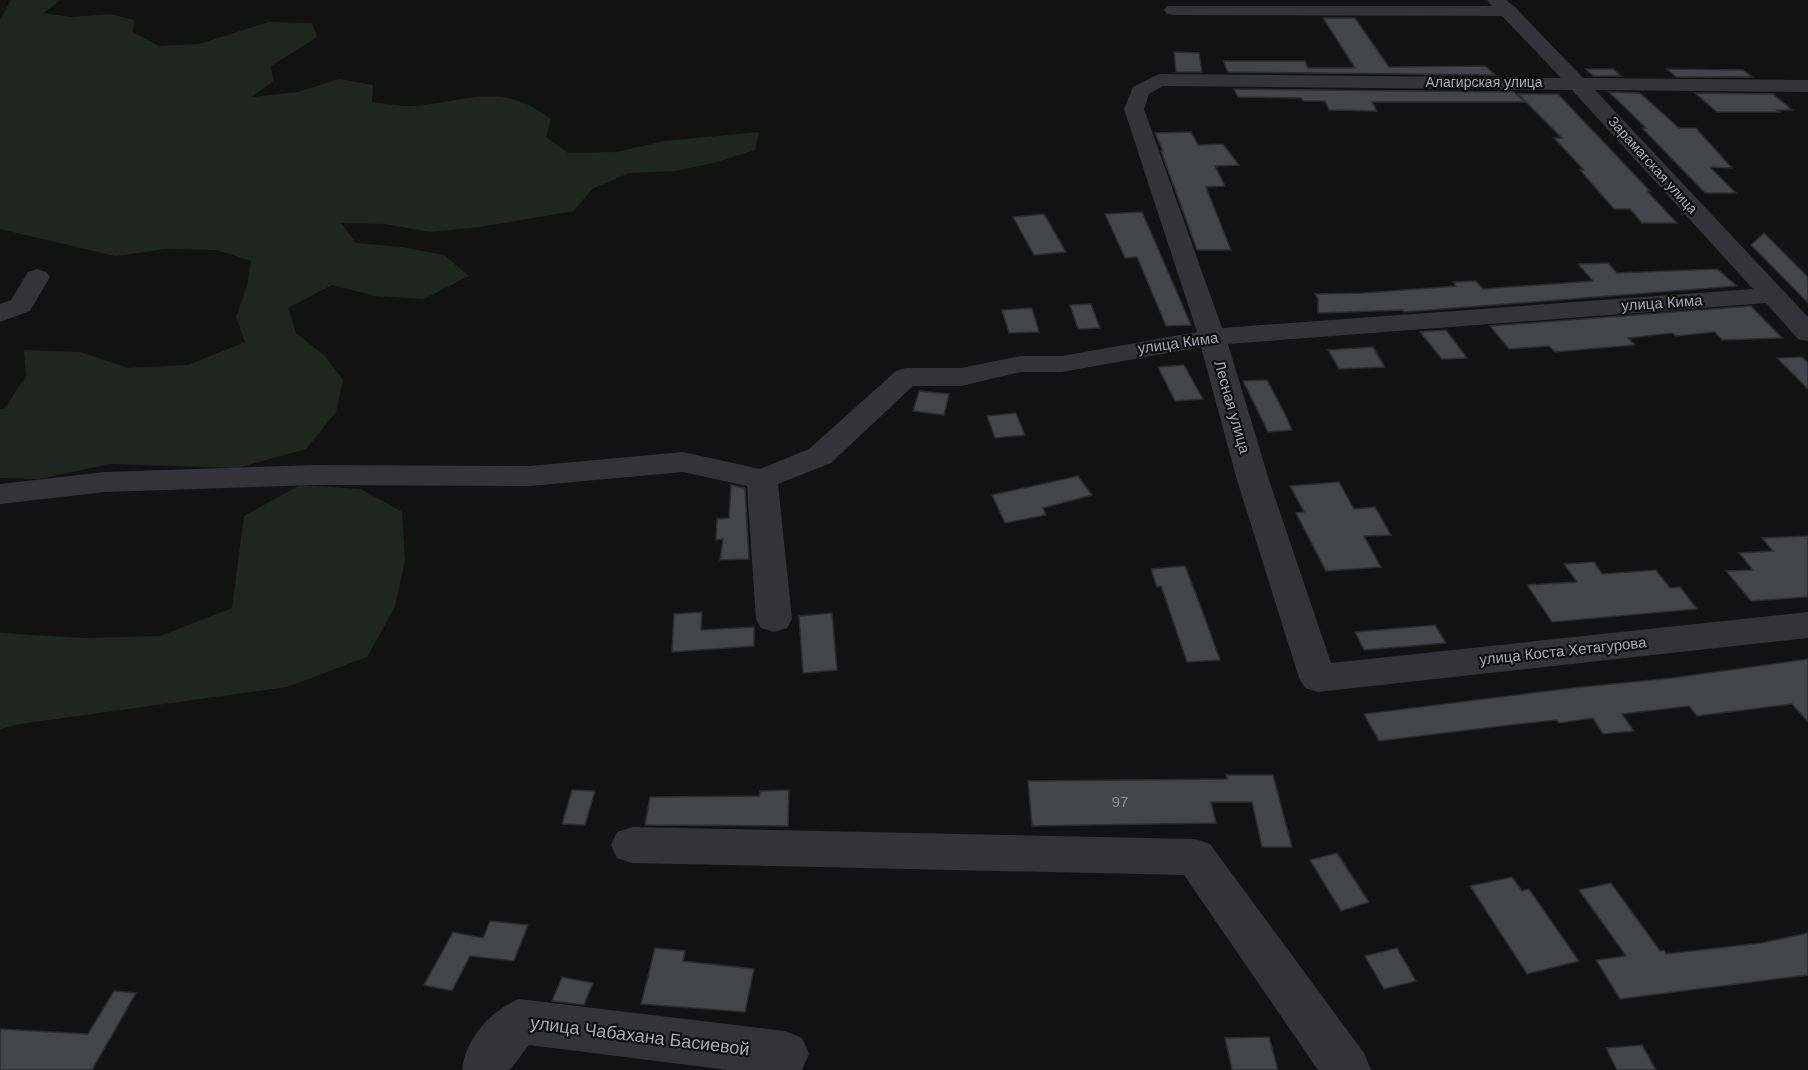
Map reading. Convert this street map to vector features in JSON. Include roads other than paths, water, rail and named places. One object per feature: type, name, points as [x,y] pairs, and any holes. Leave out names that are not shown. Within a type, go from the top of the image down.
[{"type":"street","points":[[1173,10],[1502,6]]},
{"type":"street","name":"Зарамагская улица","points":[[1502,6],[1577,83],[1808,333]]},
{"type":"street","name":"Алагирская улица","points":[[1159,80],[1798,86]]},
{"type":"street","name":"Лесная улица","points":[[1159,80],[1140,91],[1134,109],[1212,337],[1253,480],[1318,678]]},
{"type":"street","points":[[1798,86],[1808,102]]},
{"type":"street","points":[[0,314],[21,304],[37,277]]},
{"type":"street","name":"улица Кима","points":[[762,479],[820,456],[906,377],[961,377],[1020,364],[1062,364],[1212,337],[1771,295]]},
{"type":"street","points":[[0,494],[105,482],[303,476],[530,476],[682,462],[762,479],[774,619]]},
{"type":"street","name":"улица Коста Хетагурова","points":[[1318,678],[1808,625]]},
{"type":"street","points":[[632,845],[1195,857],[1347,1070]]},
{"type":"street","name":"улица Чабахана Басиевой","points":[[486,1070],[487,1059],[519,1021],[785,1054]]}]
